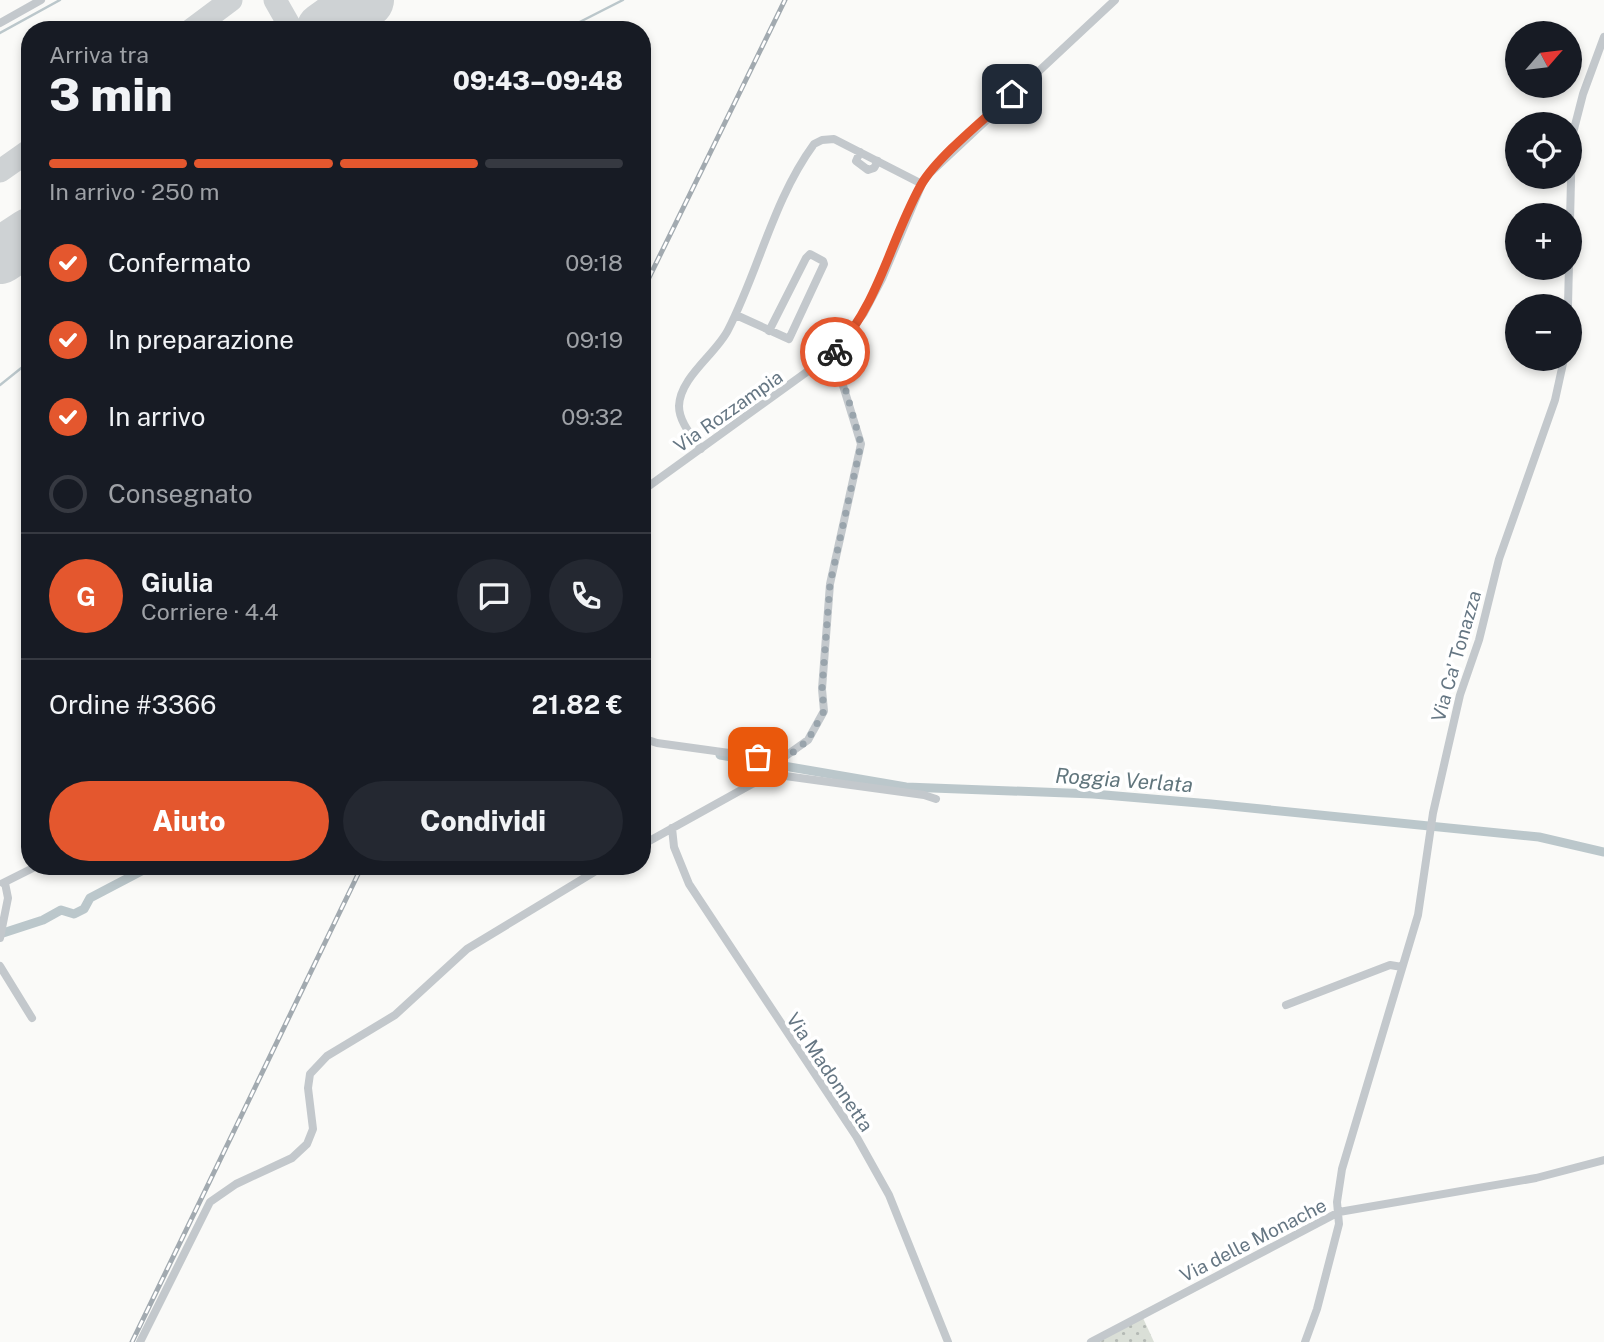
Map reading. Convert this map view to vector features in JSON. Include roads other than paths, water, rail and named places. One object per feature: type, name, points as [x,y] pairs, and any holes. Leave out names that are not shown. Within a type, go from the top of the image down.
[{"type":"street","points":[[0,23],[41,0]]},
{"type":"street","name":"Via Rozzampia","points":[[651,485],[833,353],[864,313],[882,279],[922,184],[976,128],[1115,0]]},
{"type":"street","points":[[1568,294],[1572,136],[1583,94],[1604,37]]},
{"type":"street","points":[[701,449],[682,421],[679,405],[684,389],[726,334],[770,229],[814,144],[834,139],[922,184]]},
{"type":"street","points":[[860,152],[856,160],[868,170],[874,168],[878,161]]},
{"type":"street","points":[[736,315],[769,331],[789,339],[824,264],[823,261],[810,254],[806,258],[769,331]]},
{"type":"street","points":[[651,840],[779,766],[808,740],[824,711],[822,689],[830,584],[861,444],[833,353]]},
{"type":"street","name":"Via Ca' Tonazza","points":[[1305,1342],[1330,1263],[1339,1212],[1337,1202],[1342,1169],[1418,915],[1432,826],[1460,695],[1479,640],[1499,559],[1552,410],[1561,371]]},
{"type":"street","points":[[651,741],[936,799]]},
{"type":"street","name":"Via Madonnetta","points":[[672,828],[674,847],[689,884],[856,1136],[890,1195],[948,1342]]},
{"type":"street","points":[[1,935],[8,898],[3,883],[21,874]]},
{"type":"street","points":[[140,1342],[210,1202],[236,1184],[292,1158],[307,1144],[313,1129],[308,1088],[310,1074],[327,1056],[395,1015],[467,949],[589,875]]},
{"type":"street","points":[[1286,1005],[1390,965],[1402,967]]},
{"type":"street","points":[[0,966],[32,1018]]},
{"type":"street","name":"Via delle Monache","points":[[1091,1342],[1339,1212],[1535,1178],[1604,1160]]},
{"type":"waterway","points":[[22,21],[60,0]]},
{"type":"waterway","points":[[582,21],[623,0]]},
{"type":"waterway","points":[[0,33],[21,21]]},
{"type":"waterway","points":[[0,385],[21,368]]},
{"type":"waterway","name":"Roggia Verlata","points":[[720,755],[906,787],[1093,794],[1211,804],[1539,837],[1604,852]]},
{"type":"waterway","name":"Roggia Verlata","points":[[0,934],[43,920],[61,910],[74,914],[84,909],[90,898],[134,875]]},
{"type":"railway","points":[[651,274],[785,0]]},
{"type":"railway","points":[[132,1342],[358,875]]}]
